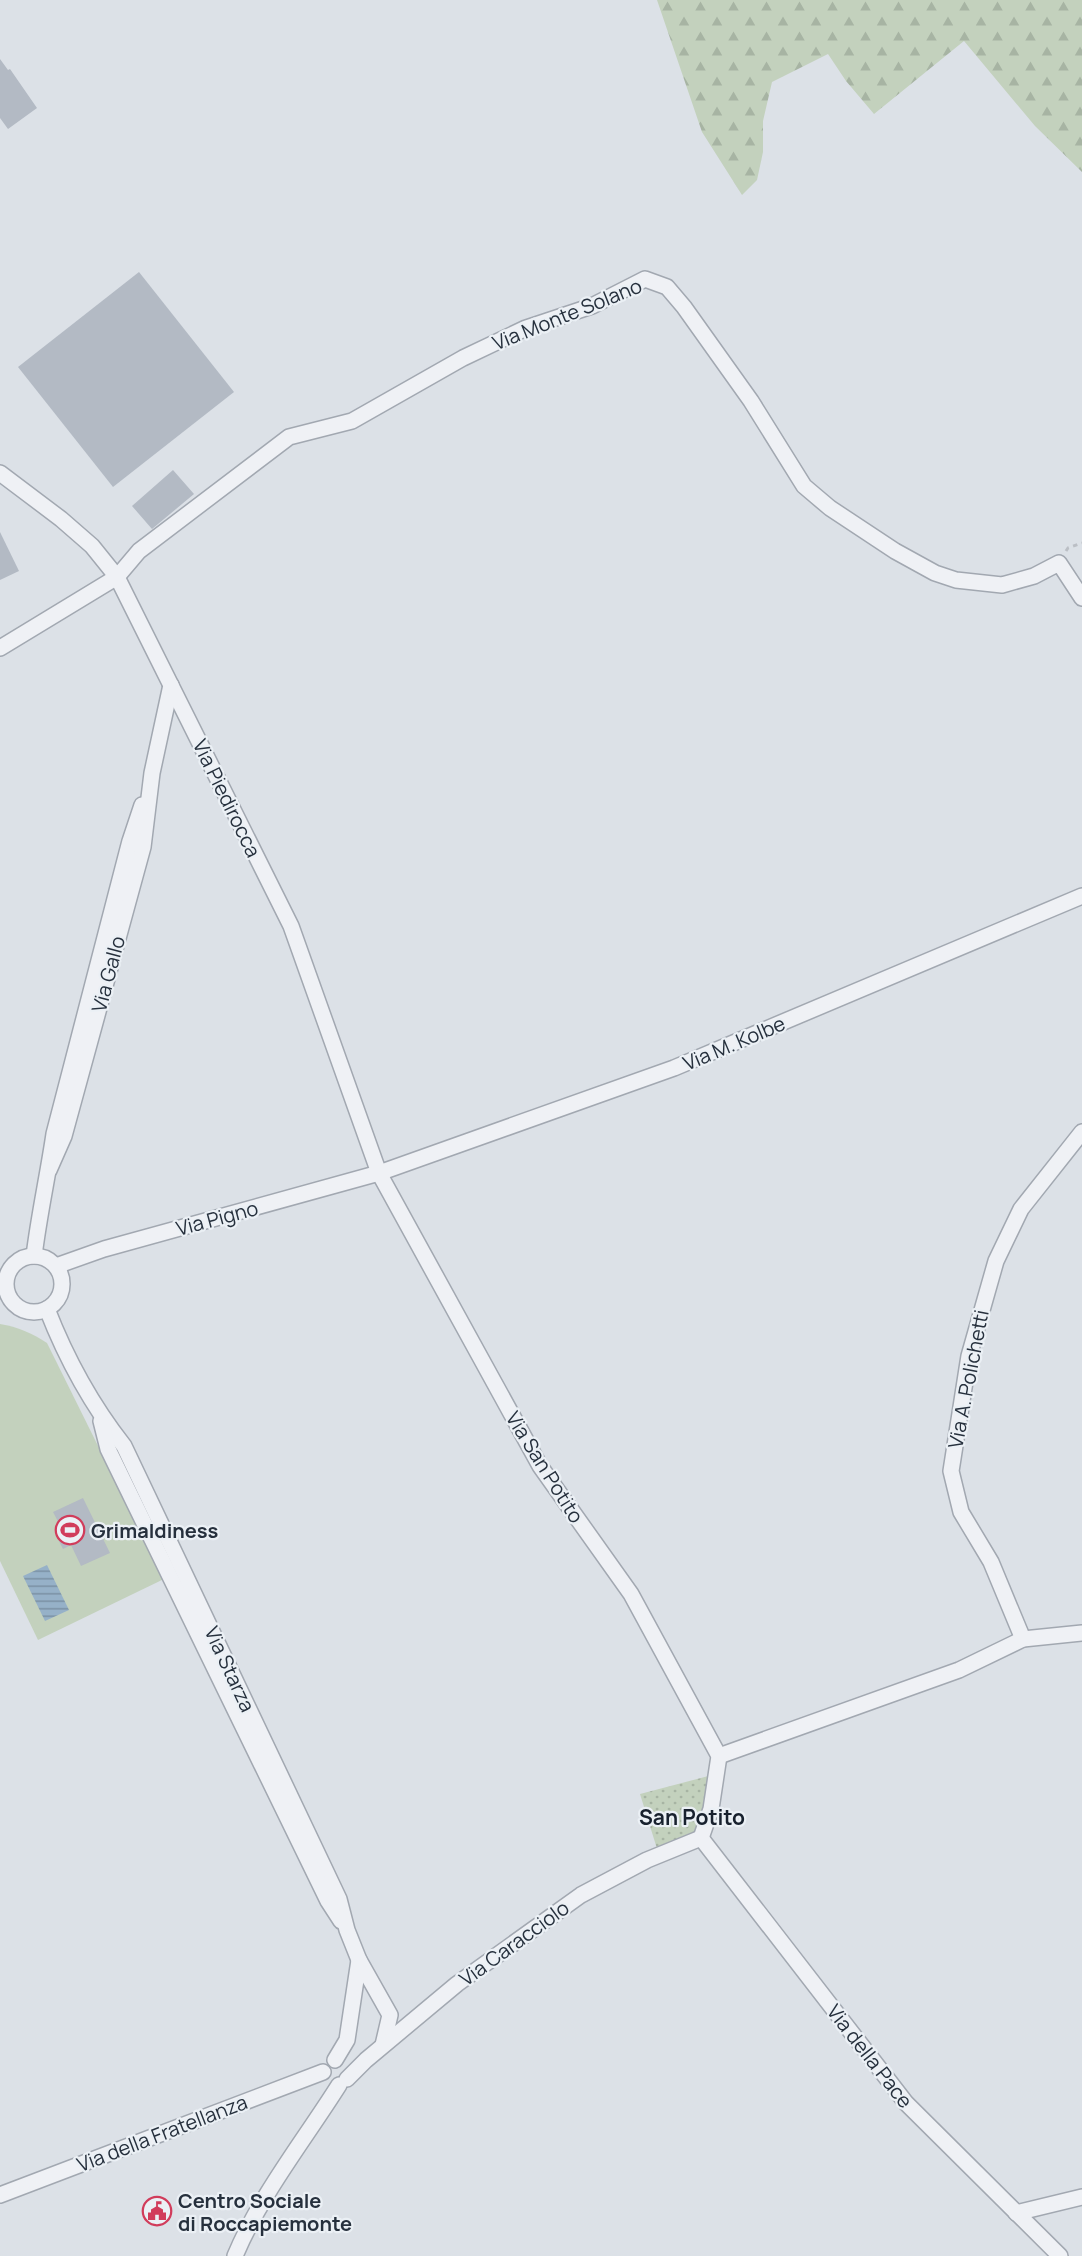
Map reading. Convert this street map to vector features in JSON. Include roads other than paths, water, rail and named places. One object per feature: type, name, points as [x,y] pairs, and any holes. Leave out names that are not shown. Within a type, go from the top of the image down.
[{"type":"street","name":"Via Monte Solano","points":[[0,648],[117,577],[139,551],[289,436],[352,421],[422,380],[494,343],[526,328],[592,306],[645,279],[667,287],[684,307],[751,401],[804,486],[830,508],[895,551],[935,573],[956,580],[1002,585],[1034,576],[1059,563],[1082,598]]},
{"type":"street","name":"Via Piedirocca","points":[[0,473],[61,519],[92,546],[117,577],[291,926],[379,1173]]},
{"type":"street","name":"Via Gallo","points":[[34,1256],[39,1214],[54,1134],[127,852],[152,773],[171,685]]},
{"type":"street","name":"Via M. Kolbe","points":[[379,1173],[674,1068],[1082,896]]},
{"type":"street","name":"Via A. Polichetti","points":[[1023,1639],[991,1562],[961,1512],[951,1471],[969,1356],[996,1261],[1021,1209],[1082,1132]]},
{"type":"street","name":"Via Pigno","points":[[56,1266],[104,1249],[379,1173]]},
{"type":"street","name":"Via San Potito","points":[[379,1173],[540,1466],[631,1594],[718,1756]]},
{"type":"street","points":[[34,1256],[49,1260],[56,1266],[62,1285],[60,1295],[47,1309],[36,1312],[25,1311],[14,1304],[3,1288],[10,1269],[23,1258],[34,1256]]},
{"type":"street","name":"Via Starza","points":[[47,1309],[61,1344],[100,1415],[108,1449],[118,1471],[328,1900],[347,1930],[359,1960],[390,2015],[383,2045]]},
{"type":"street","points":[[701,1838],[711,1809],[718,1756],[959,1670],[1023,1639],[1082,1633]]},
{"type":"street","name":"Via Caracciolo","points":[[235,2256],[245,2231],[272,2184],[343,2082],[383,2045],[458,1984],[581,1895],[647,1860],[701,1838]]},
{"type":"street","name":"Via della Pace","points":[[701,1838],[906,2103],[1060,2256]]},
{"type":"street","points":[[335,2060],[343,2062],[348,2069],[343,2082],[328,2082],[323,2072],[327,2064],[335,2060],[347,2040],[359,1960]]},
{"type":"street","name":"Via della Fratellanza","points":[[0,2195],[323,2072]]},
{"type":"street","points":[[1016,2213],[1082,2197]]},
{"type":"water","points":[[47,1565],[69,1610],[45,1621],[23,1576]]},
{"type":"place","name":"Grimaldiness","points":[[70,1530]]},
{"type":"place","name":"Centro Sociale di Roccapiemonte","points":[[157,2211]]},
{"type":"district","name":"San Potito","points":[[692,1817]]}]
